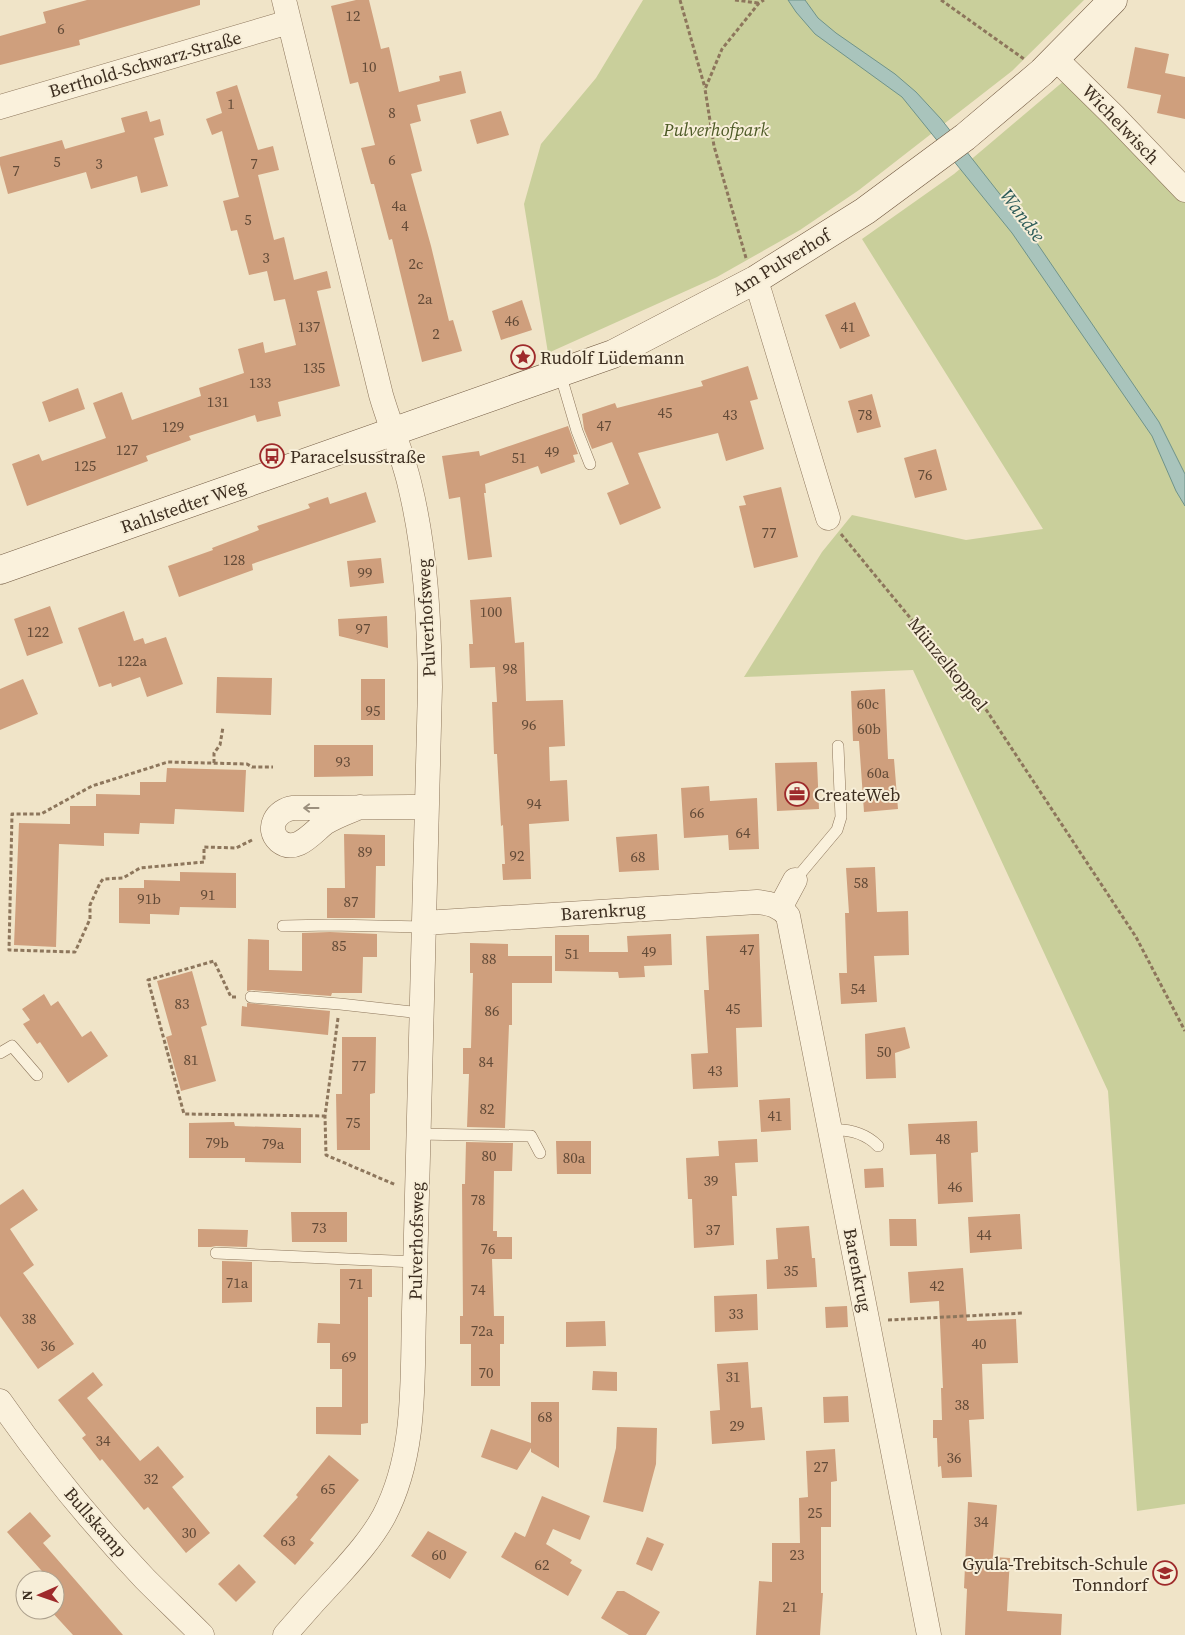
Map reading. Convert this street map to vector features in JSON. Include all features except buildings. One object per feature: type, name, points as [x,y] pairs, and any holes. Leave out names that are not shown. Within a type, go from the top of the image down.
[{"type":"street","points":[[284,0],[381,395],[394,432]]},
{"type":"street","name":"Am Pulverhof","points":[[394,432],[614,354],[755,280],[865,211],[965,137],[1049,66],[1113,0]]},
{"type":"street","name":"Berthold-Schwarz-Straße","points":[[0,106],[289,22]]},
{"type":"street","name":"Wichelwisch","points":[[1049,66],[1114,116],[1185,190]]},
{"type":"street","points":[[755,280],[828,518]]},
{"type":"street","name":"Rahlstedter Weg","points":[[0,570],[394,432]]},
{"type":"street","name":"Pulverhofsweg","points":[[285,1635],[364,1546],[383,1517],[402,1472],[411,1408],[430,688],[429,622],[420,529],[410,485],[394,432]]},
{"type":"street","points":[[360,808],[426,807]]},
{"type":"street","points":[[780,908],[795,880]]},
{"type":"street","name":"Barenkrug","points":[[424,925],[757,902],[766,902],[780,908],[788,916],[929,1635]]},
{"type":"street","name":"Bullskamp","points":[[0,1401],[28,1441],[89,1515],[145,1578],[202,1635]]},
{"type":"lane","points":[[560,373],[577,431],[590,464]]},
{"type":"lane","points":[[795,880],[837,830],[841,818],[838,746]]},
{"type":"lane","points":[[282,926],[424,925]]},
{"type":"lane","points":[[251,996],[421,1013]]},
{"type":"lane","points":[[0,1053],[12,1046],[36,1075]]},
{"type":"lane","points":[[831,1130],[850,1130],[863,1135],[878,1146]]},
{"type":"lane","points":[[418,1134],[531,1136],[540,1153]]},
{"type":"lane","points":[[216,1253],[415,1262]]},
{"type":"path","points":[[680,0],[705,89],[714,146],[742,246],[755,280]]},
{"type":"path","points":[[735,0],[759,3]]},
{"type":"path","points":[[705,89],[722,49],[759,3],[764,0]]},
{"type":"path","points":[[941,0],[1049,66]]},
{"type":"path","name":"Münzelkoppel","points":[[828,518],[987,711],[1136,937],[1185,1031]]},
{"type":"path","points":[[214,763],[214,753],[220,745],[223,726]]},
{"type":"path","points":[[254,840],[236,848],[204,848],[204,862],[140,868],[123,878],[103,879],[90,905],[90,918],[74,952],[9,950],[12,814],[41,814],[92,786],[168,762],[273,767]]},
{"type":"path","points":[[251,996],[231,997],[214,960],[148,980],[184,1114],[325,1116]]},
{"type":"path","points":[[340,1004],[325,1116],[326,1155],[398,1186]]},
{"type":"path","points":[[868,1321],[1024,1313]]},
{"type":"green space","name":"Pulverhofpark","points":[[643,0],[1084,0],[1012,71],[859,190],[800,230],[717,277],[548,353],[524,204],[541,144],[596,78]]},
{"type":"green space","points":[[1065,80],[1185,199],[1185,1504],[1137,1511],[1108,1091],[913,670],[744,677],[822,552],[852,515],[966,540],[1043,529],[862,239],[954,174]]},
{"type":"water","points":[[788,0],[805,0],[818,18],[836,33],[895,74],[916,92],[941,119],[1028,230],[1159,422],[1185,474],[1185,506],[1176,491],[1152,436],[1012,233],[902,97],[815,34]]},
{"type":"place","name":"Rudolf Lüdemann","points":[[523,357]]},
{"type":"place","name":"Paracelsusstraße","points":[[272,456]]},
{"type":"place","name":"CreateWeb","points":[[797,794]]},
{"type":"place","name":"Gyula-Trebitsch-Schule Tonndorf","points":[[1165,1573]]},
{"type":"water label","name":"Wandse","points":[[1023,215]]}]
